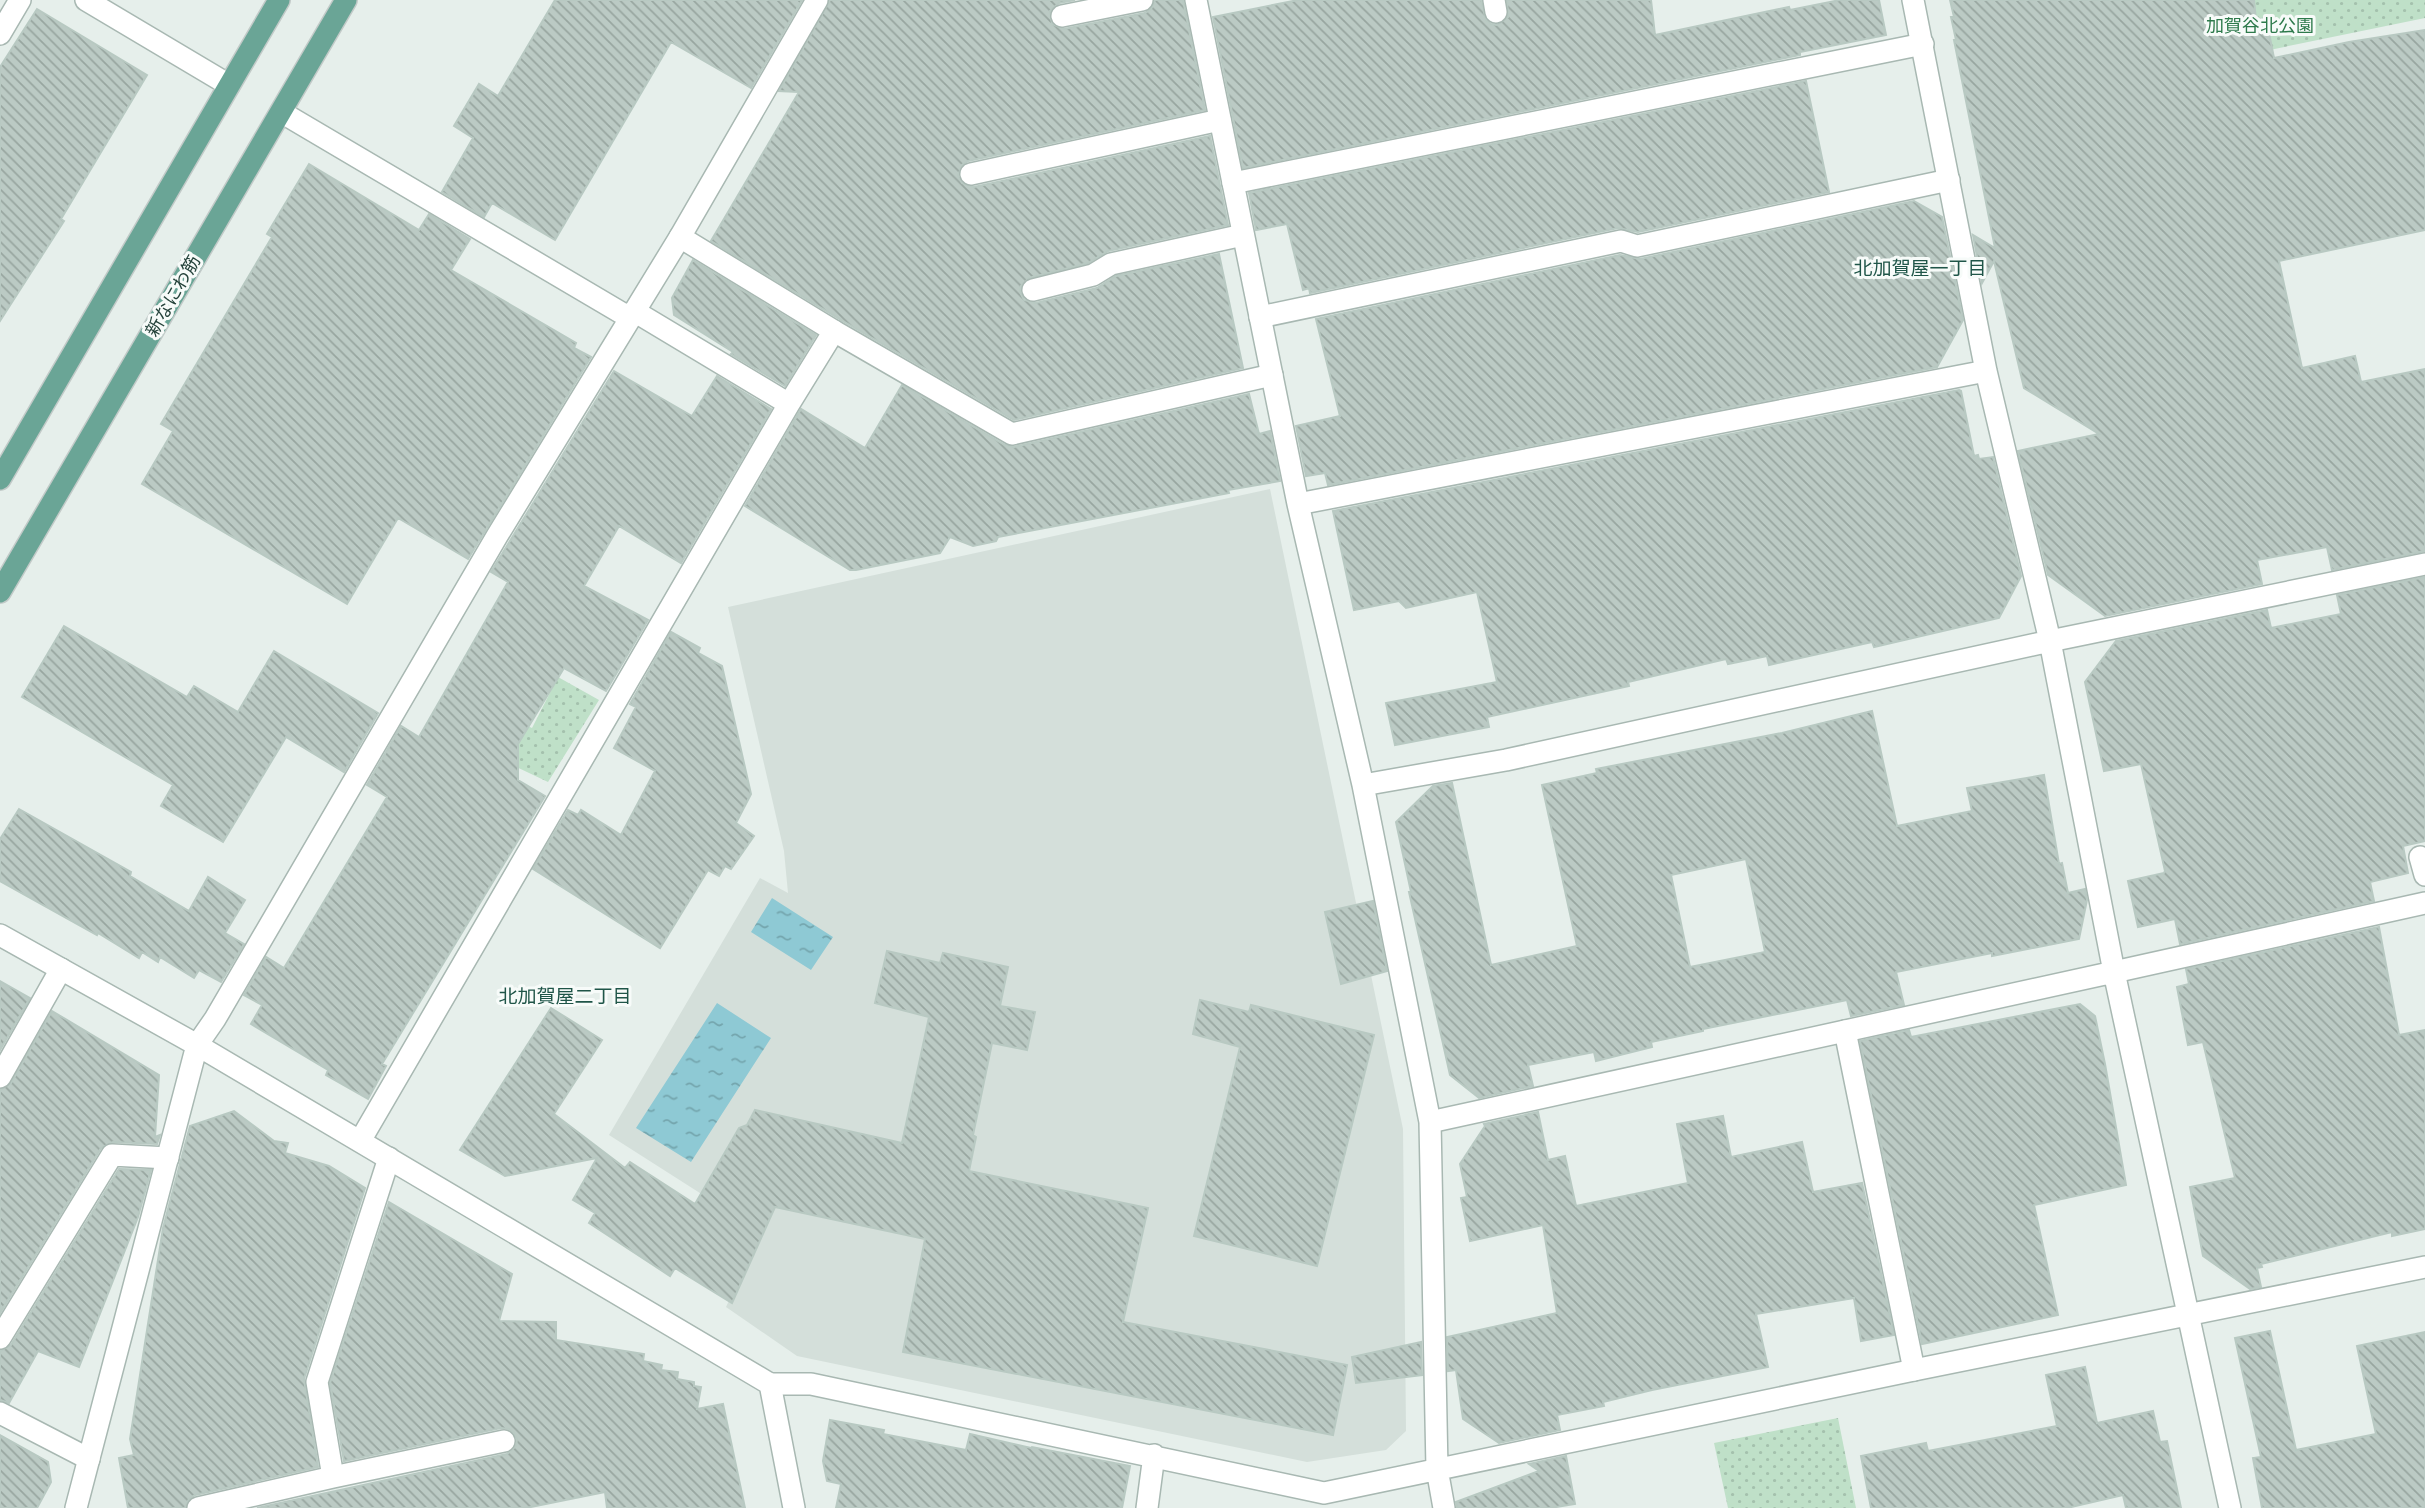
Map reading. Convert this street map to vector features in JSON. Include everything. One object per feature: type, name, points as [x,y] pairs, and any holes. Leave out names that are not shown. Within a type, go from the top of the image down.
[{"type":"main road","points":[[0,479],[279,0]]},
{"type":"main road","name":"新なにわ筋","points":[[0,592],[346,0]]},
{"type":"street","points":[[0,34],[20,0]]},
{"type":"street","points":[[86,0],[229,85]]},
{"type":"street","points":[[76,1508],[197,1045],[497,536],[680,237],[817,0]]},
{"type":"street","points":[[1062,16],[1142,0]]},
{"type":"street","points":[[1196,0],[1298,504],[1363,785],[1430,1122],[1437,1469],[1444,1508]]},
{"type":"street","points":[[1913,0],[1986,371],[2050,641],[2114,972],[2231,1508]]},
{"type":"street","points":[[1233,183],[1923,44]]},
{"type":"street","points":[[281,112],[789,404]]},
{"type":"street","points":[[971,174],[1220,120]]},
{"type":"street","points":[[1260,317],[1621,241],[1637,246],[1949,180]]},
{"type":"street","points":[[1033,290],[1093,275],[1111,264],[1243,235]]},
{"type":"street","points":[[680,237],[834,331],[1012,434],[1272,375]]},
{"type":"street","points":[[360,1141],[834,331]]},
{"type":"street","points":[[1298,504],[1986,371]]},
{"type":"street","points":[[1363,785],[1506,760],[2050,641],[2425,564]]},
{"type":"street","points":[[1430,1122],[2425,902]]},
{"type":"street","points":[[0,935],[197,1045],[770,1384],[811,1384],[1324,1493],[2190,1313],[2425,1267]]},
{"type":"street","points":[[0,1077],[61,969]]},
{"type":"street","points":[[1845,1031],[1914,1370]]},
{"type":"street","points":[[0,1338],[112,1155],[168,1158]]},
{"type":"street","points":[[333,1477],[317,1382],[389,1158]]},
{"type":"street","points":[[770,1384],[794,1508]]},
{"type":"street","points":[[0,1413],[89,1459]]},
{"type":"street","points":[[198,1508],[504,1441]]},
{"type":"street","points":[[1147,1508],[1154,1455]]},
{"type":"shaded area","points":[[1270,489],[1403,1129],[1406,1431],[1386,1450],[1307,1462],[797,1356],[726,1307],[761,1232],[609,1135],[760,878],[788,893],[784,851],[728,607]]},
{"type":"green space","name":"加賀谷北公園","points":[[2229,0],[2425,0],[2425,18],[2240,56]]},
{"type":"green space","points":[[558,677],[599,700],[548,782],[489,754],[507,716],[532,728]]},
{"type":"green space","points":[[1838,1418],[1856,1508],[1728,1508],[1714,1443]]},
{"type":"water","points":[[772,898],[833,937],[811,970],[751,932]]},
{"type":"water","points":[[717,1003],[771,1038],[691,1162],[636,1128]]},
{"type":"building","points":[[555,0],[802,0],[751,88],[671,42],[555,240],[492,203],[484,217],[442,192],[473,138],[454,126],[479,84],[498,96]]},
{"type":"building","points":[[830,0],[1075,0],[1059,3],[1050,11],[1052,24],[1064,29],[1145,13],[1151,9],[1155,0],[1183,0],[1205,110],[968,161],[962,165],[958,176],[962,183],[974,187],[1210,136],[1228,225],[1108,251],[1088,263],[1029,278],[1021,286],[1020,292],[1024,300],[1036,303],[1097,288],[1116,276],[1219,254],[1243,368],[1014,420],[711,241],[799,92],[779,91]]},
{"type":"building","points":[[1298,0],[1481,0],[1486,20],[1497,25],[1508,17],[1507,0],[1651,0],[1655,35],[1789,7],[1790,10],[1840,0],[1879,0],[1886,35],[1800,52],[1800,55],[1243,168],[1213,17]]},
{"type":"building","points":[[1950,0],[2254,0],[2256,20],[2266,18],[2274,58],[2425,30],[2425,230],[2279,261],[2302,368],[2355,356],[2361,382],[2425,369],[2425,551],[2332,570],[2327,547],[2257,560],[2262,584],[2105,616],[2048,575],[2018,451],[2099,434],[2024,388],[1994,261],[1982,283],[1973,235],[1995,248],[1954,40],[1951,17],[1954,17]]},
{"type":"building","points":[[37,9],[147,75],[61,219],[64,221],[0,321],[0,67]]},
{"type":"building","points":[[1806,81],[1829,192],[1638,232],[1618,228],[1310,293],[1309,288],[1303,290],[1287,224],[1256,230],[1249,193]]},
{"type":"building","points":[[309,164],[419,230],[429,214],[470,239],[451,270],[576,343],[574,348],[591,357],[468,559],[398,518],[347,604],[142,484],[173,431],[161,424],[272,237],[267,234]]},
{"type":"building","points":[[1914,201],[1942,217],[1963,320],[1937,367],[1328,485],[1325,473],[1306,476],[1296,426],[1340,416],[1316,319],[1620,255],[1640,259]]},
{"type":"building","points":[[693,260],[816,335],[785,386],[731,354],[733,352],[674,315],[672,298]]},
{"type":"building","points":[[614,371],[692,416],[717,376],[771,409],[681,563],[619,526],[584,586],[648,620],[606,691],[564,668],[518,744],[518,780],[545,796],[382,1064],[386,1066],[368,1099],[326,1075],[328,1070],[251,1024],[262,1005],[244,995],[266,957],[284,968],[387,797],[367,785],[401,726],[419,737],[508,582],[491,572]]},
{"type":"building","points":[[902,385],[1005,445],[1014,447],[1249,394],[1259,434],[1270,431],[1280,481],[998,537],[996,541],[973,546],[950,537],[940,553],[856,570],[850,570],[745,506],[801,409],[865,448]]},
{"type":"building","points":[[1959,390],[1974,456],[1978,455],[1979,459],[1993,457],[2021,576],[1999,618],[1874,647],[1872,642],[1769,665],[1767,656],[1728,664],[1726,659],[1628,682],[1629,686],[1487,717],[1489,727],[1395,745],[1386,703],[1497,682],[1477,592],[1406,608],[1399,601],[1354,610],[1333,511]]},
{"type":"building","points":[[2425,577],[2425,841],[2403,846],[2408,873],[2370,882],[2374,901],[2180,944],[2175,919],[2138,927],[2128,881],[2165,871],[2141,764],[2104,771],[2085,682],[2116,641],[2267,610],[2271,628],[2341,614],[2337,595]]},
{"type":"building","points":[[64,626],[187,697],[194,686],[238,712],[274,651],[378,713],[344,772],[286,737],[223,842],[161,806],[173,785],[22,697]]},
{"type":"building","points":[[671,632],[700,648],[698,653],[722,666],[751,794],[736,823],[754,836],[731,869],[725,866],[719,876],[708,870],[660,948],[533,869],[568,810],[578,815],[581,810],[621,835],[655,771],[614,748],[636,707],[630,704]]},
{"type":"building","points":[[1872,711],[1897,826],[1972,811],[1967,788],[2044,775],[2059,864],[2062,863],[2068,893],[2085,889],[2087,900],[2079,939],[1896,972],[1904,1005],[1851,1016],[1847,1000],[1703,1029],[1651,1042],[1652,1047],[1596,1061],[1594,1052],[1528,1065],[1533,1086],[1479,1098],[1450,1075],[1396,822],[1433,786],[1452,783],[1491,965],[1577,946],[1542,785],[1597,773],[1596,769],[1782,733]],"holes":[[[1746,859],[1765,952],[1690,967],[1671,875]]]},
{"type":"building","points":[[19,809],[131,872],[130,876],[189,911],[208,877],[245,900],[225,933],[244,944],[221,982],[199,970],[194,978],[160,957],[158,962],[142,952],[139,958],[0,881],[0,839]]},
{"type":"building","points":[[1373,901],[1387,971],[1341,984],[1325,912]]},
{"type":"building","points":[[2379,927],[2399,1035],[2425,1030],[2425,1229],[2392,1236],[2392,1232],[2261,1264],[2262,1267],[2257,1268],[2261,1287],[2250,1289],[2203,1256],[2190,1187],[2235,1178],[2203,1042],[2188,1045],[2177,987],[2189,984],[2186,969]]},
{"type":"building","points":[[887,951],[940,963],[943,953],[1008,967],[1000,1006],[1035,1012],[1027,1050],[992,1043],[973,1135],[976,1137],[969,1171],[1148,1208],[1123,1322],[1347,1365],[1333,1435],[903,1352],[925,1239],[775,1207],[732,1303],[675,1268],[670,1276],[589,1223],[595,1213],[573,1200],[597,1158],[505,1176],[460,1150],[551,1008],[602,1040],[554,1114],[625,1168],[630,1162],[695,1204],[739,1128],[747,1125],[755,1110],[902,1143],[929,1017],[875,1003]]},
{"type":"building","points":[[0,981],[30,998],[0,1050]]},
{"type":"building","points":[[1200,1000],[1249,1012],[1251,1005],[1374,1035],[1317,1266],[1194,1236],[1240,1047],[1193,1034]]},
{"type":"building","points":[[2080,1004],[2095,1016],[2126,1185],[2034,1205],[2058,1315],[1922,1344],[1860,1041],[1909,1030],[1911,1037]]},
{"type":"building","points":[[52,1011],[159,1075],[155,1137],[160,1135],[157,1144],[113,1142],[101,1148],[0,1313],[0,1090],[11,1083]]},
{"type":"building","points":[[234,1111],[274,1141],[288,1143],[285,1153],[329,1166],[365,1188],[304,1379],[318,1467],[195,1495],[189,1499],[185,1508],[128,1508],[119,1458],[134,1455],[130,1439],[163,1228],[190,1126]]},
{"type":"building","points":[[1538,1112],[1548,1160],[1565,1156],[1576,1206],[1688,1183],[1677,1124],[1723,1116],[1731,1157],[1802,1142],[1813,1192],[1862,1183],[1894,1335],[1861,1341],[1854,1298],[1756,1314],[1768,1367],[1603,1402],[1604,1406],[1557,1415],[1560,1430],[1499,1443],[1463,1419],[1456,1370],[1448,1371],[1447,1337],[1557,1313],[1543,1225],[1470,1241],[1461,1198],[1467,1197],[1460,1164],[1484,1124]]},
{"type":"building","points":[[119,1169],[151,1170],[138,1217],[79,1367],[38,1351],[9,1403],[0,1400],[0,1351],[11,1345]]},
{"type":"building","points":[[389,1202],[512,1274],[499,1321],[556,1322],[556,1340],[644,1354],[643,1361],[662,1365],[661,1370],[678,1372],[677,1379],[694,1382],[694,1386],[701,1387],[697,1409],[723,1404],[745,1508],[607,1508],[605,1492],[526,1508],[257,1508],[507,1454],[516,1446],[514,1433],[501,1428],[344,1461],[330,1383]]},
{"type":"building","points":[[2270,1331],[2296,1450],[2376,1434],[2357,1346],[2425,1332],[2425,1508],[2262,1508],[2253,1458],[2261,1457],[2235,1338]]},
{"type":"building","points":[[1421,1342],[1422,1375],[1356,1383],[1352,1357]]},
{"type":"building","points":[[2085,1367],[2097,1423],[2153,1411],[2160,1442],[2167,1441],[2181,1508],[2126,1508],[2123,1495],[2067,1508],[1871,1508],[1861,1456],[1926,1443],[1928,1451],[2057,1426],[2046,1375]]},
{"type":"building","points":[[830,1420],[884,1430],[883,1434],[966,1450],[970,1434],[1130,1466],[1122,1508],[836,1508],[841,1484],[827,1481],[823,1461]]},
{"type":"building","points":[[0,1435],[48,1462],[51,1482],[37,1508],[0,1508]]},
{"type":"building","points":[[1566,1456],[1575,1504],[1550,1508],[1457,1508],[1456,1502],[1539,1471],[1529,1464]]},
{"type":"district","name":"北加賀屋一丁目","points":[[1920,268]]},
{"type":"district","name":"北加賀屋二丁目","points":[[565,996]]}]
